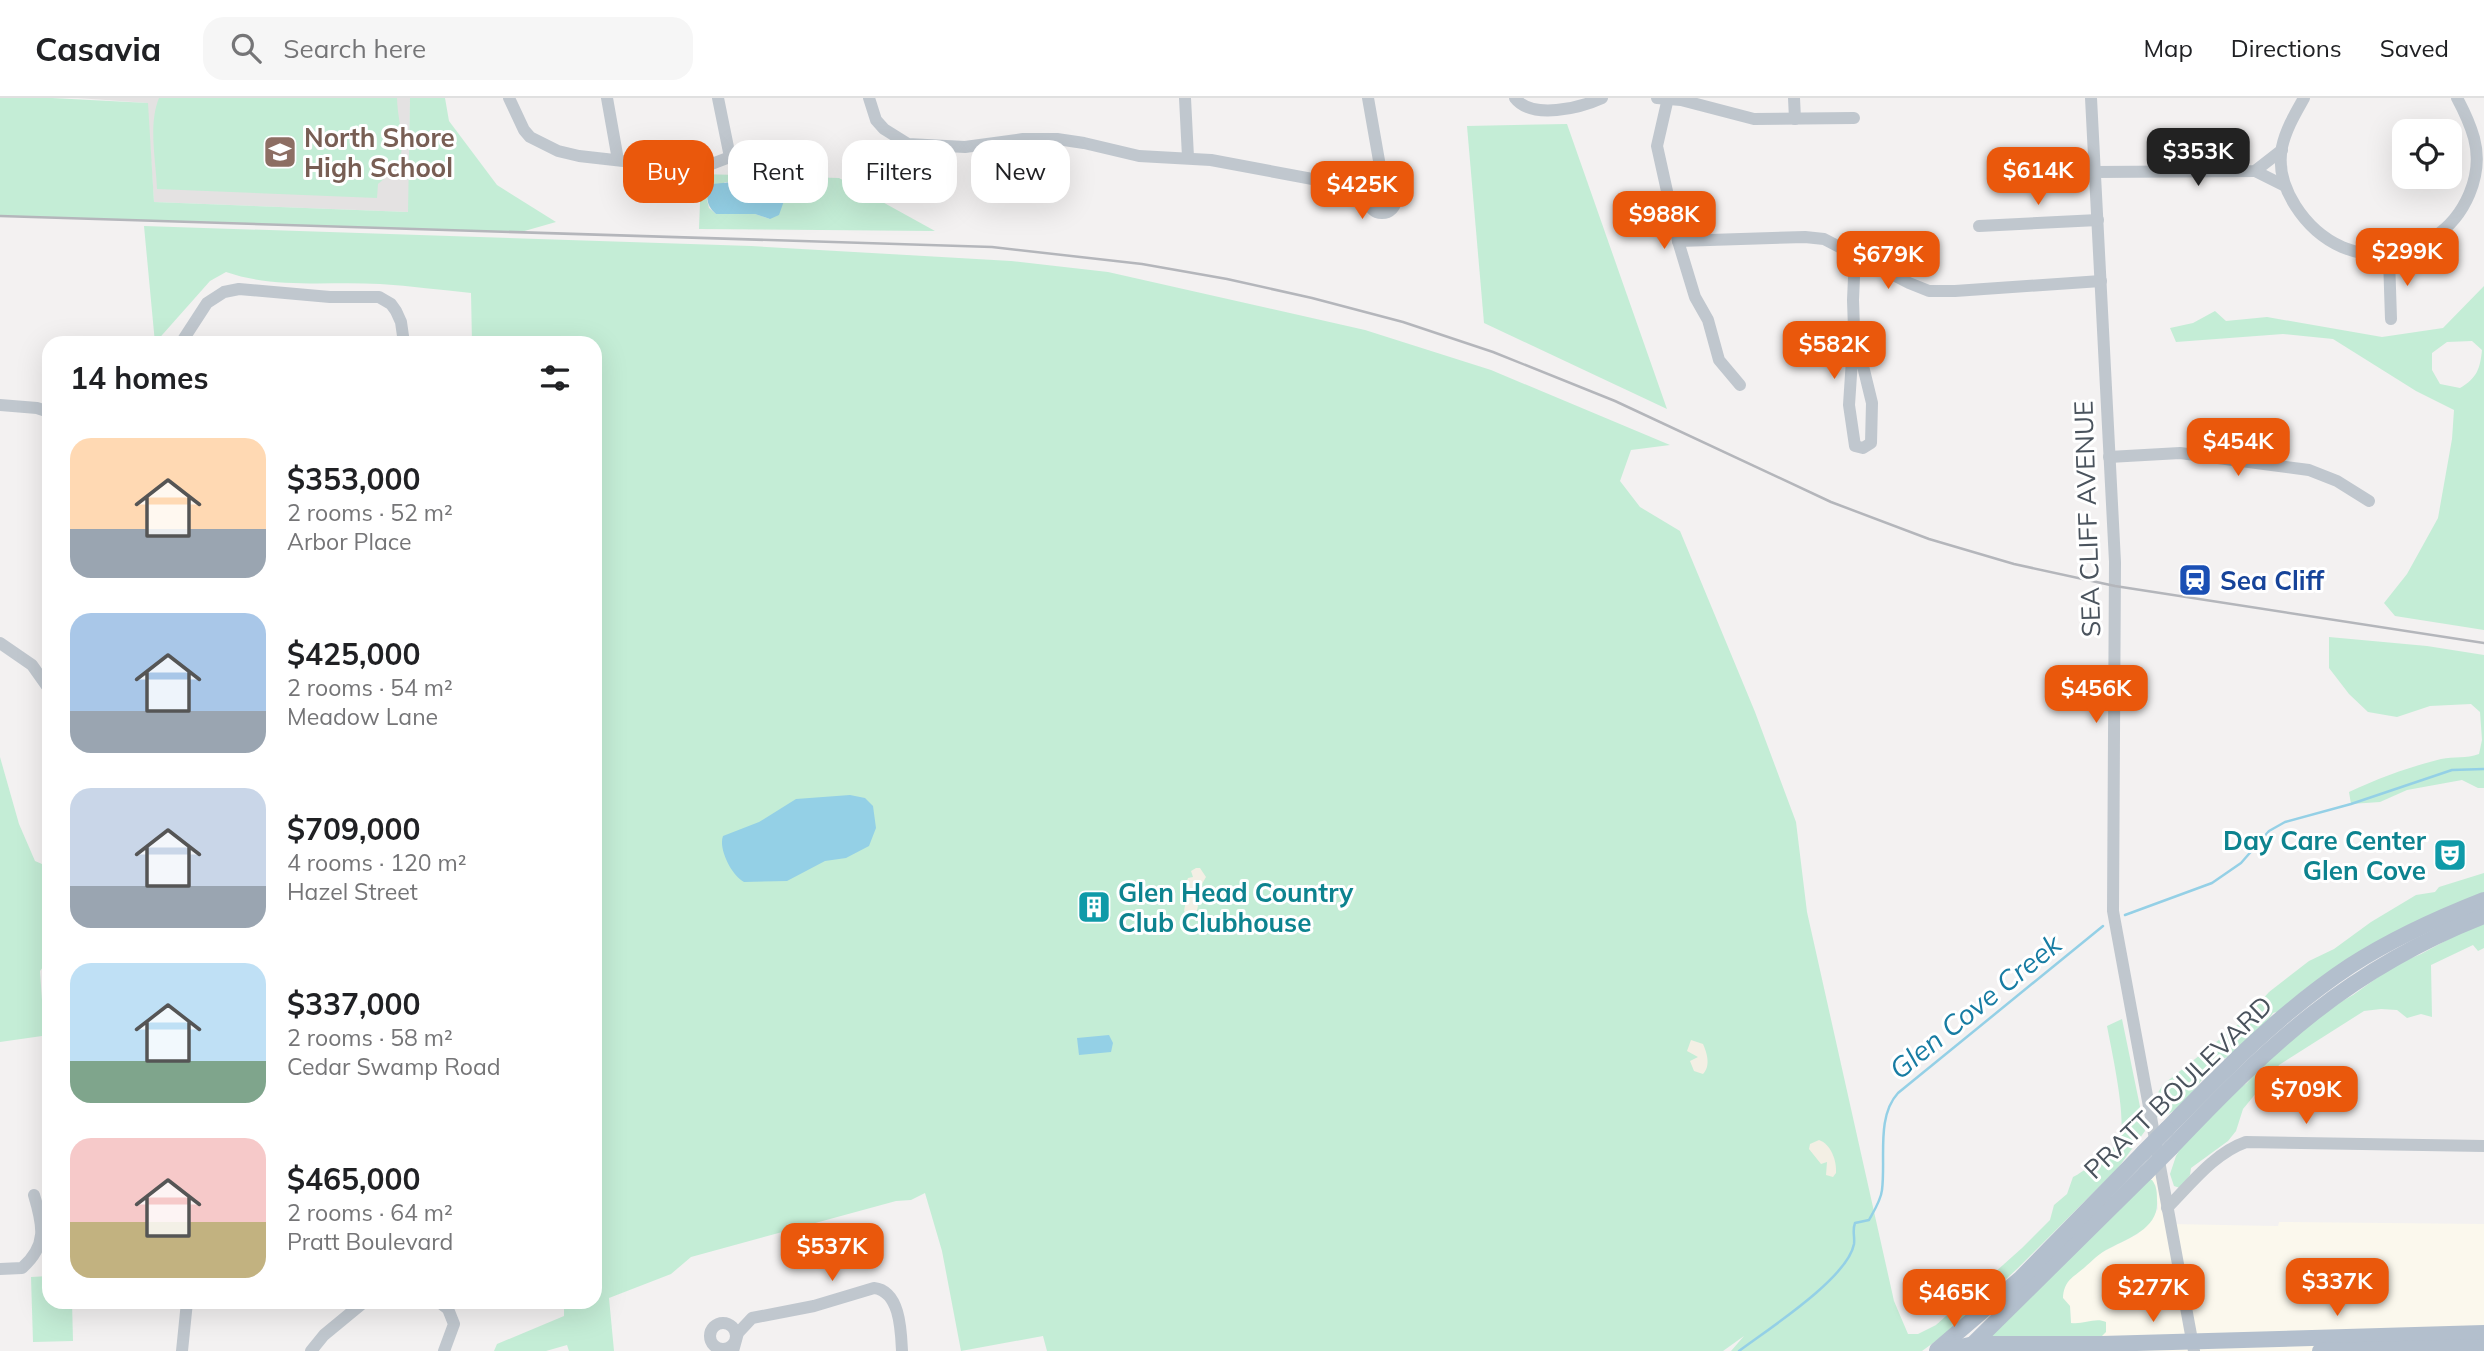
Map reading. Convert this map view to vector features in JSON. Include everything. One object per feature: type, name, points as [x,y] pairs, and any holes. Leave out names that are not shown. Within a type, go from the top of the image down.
[{"type":"main road","name":"PRATT BOULEVARD","points":[[1936,1351],[2021,1278],[2234,1061],[2311,994],[2350,966],[2398,938],[2484,900]]},
{"type":"main road","name":"PRATT BOULEVARD","points":[[1970,1347],[2236,1080],[2320,1006],[2358,978],[2404,951],[2484,916]]},
{"type":"main road","points":[[1942,1351],[1970,1347],[2295,1344],[2484,1333]]},
{"type":"main road","points":[[2125,1351],[2188,1345]]},
{"type":"main road","points":[[2320,1351],[2484,1347]]},
{"type":"street","points":[[509,98],[524,130],[537,141],[558,151],[641,163],[709,165],[730,157],[718,98]]},
{"type":"street","points":[[607,98],[618,160]]},
{"type":"street","points":[[869,98],[876,120],[884,129],[908,144],[965,147],[1023,138],[1057,139],[1139,156],[1188,158],[1256,167],[1356,188],[1376,187],[1381,172],[1368,98]]},
{"type":"street","points":[[1185,98],[1188,158]]},
{"type":"street","points":[[1516,98],[1526,108],[1538,110],[1580,107],[1602,98]]},
{"type":"street","points":[[1794,98],[1795,118]]},
{"type":"street","name":"SEA CLIFF AVENUE","points":[[2091,98],[2115,562],[2113,911],[2175,1243],[2188,1345]]},
{"type":"street","points":[[2304,98],[2282,150],[2285,186],[2300,212],[2329,240],[2353,250],[2389,258],[2432,239],[2444,230],[2462,208],[2472,187],[2476,165],[2475,141],[2457,98]]},
{"type":"street","points":[[1740,385],[1719,360],[1707,320],[1695,298],[1678,241],[1657,146],[1665,99],[1681,100],[1754,119],[1854,118]]},
{"type":"street","points":[[2255,172],[2282,150]]},
{"type":"street","points":[[2095,172],[2255,172],[2285,186]]},
{"type":"street","points":[[1979,226],[2098,220]]},
{"type":"street","points":[[1678,241],[1805,237],[1824,239],[1929,291],[2101,281]]},
{"type":"street","points":[[1854,330],[1872,403],[1871,443],[1863,448],[1855,446],[1849,405],[1856,255]]},
{"type":"street","points":[[2389,258],[2391,319]]},
{"type":"street","points":[[186,336],[207,303],[224,292],[239,289],[330,297],[380,297],[391,303],[397,314],[402,336]]},
{"type":"street","points":[[0,405],[42,410]]},
{"type":"street","points":[[2109,457],[2180,453],[2309,470],[2337,481],[2369,501]]},
{"type":"street","points":[[0,643],[32,665],[42,679]]},
{"type":"street","points":[[2167,1209],[2220,1155],[2246,1142],[2484,1146]]},
{"type":"street","points":[[0,1269],[22,1268],[38,1249],[42,1234],[34,1195]]},
{"type":"street","points":[[734,1346],[738,1333],[752,1318],[814,1306],[874,1288],[882,1289],[892,1299],[898,1319],[902,1351]]},
{"type":"street","points":[[182,1351],[186,1309]]},
{"type":"street","points":[[311,1351],[324,1335],[355,1309]]},
{"type":"street","points":[[444,1351],[454,1324],[448,1309]]},
{"type":"shaded area","name":"North Shore High School","points":[[78,98],[410,98],[409,212],[154,202],[147,103]]},
{"type":"shaded area","points":[[2157,1164],[2169,1224],[2484,1224],[2484,1351],[2112,1351],[2080,1324],[2071,1323],[2070,1306],[2063,1298],[2063,1288],[2070,1278],[2097,1255],[2138,1234],[2158,1209],[2156,1186],[2152,1180],[2146,1179]]},
{"type":"green space","points":[[0,98],[148,103],[154,202],[408,212],[410,98],[445,98],[449,121],[497,185],[556,222],[521,232],[0,216]]},
{"type":"green space","name":"North Shore High School","points":[[159,98],[397,98],[401,154],[390,173],[378,184],[377,198],[157,189],[153,131]]},
{"type":"green space","points":[[1567,124],[1667,409],[1484,323],[1467,126]]},
{"type":"green space","points":[[714,174],[728,175],[728,182],[714,193]]},
{"type":"green space","points":[[828,178],[839,178],[842,180],[842,203],[884,203],[935,231],[699,229],[700,203],[708,203],[716,214],[755,214],[770,219],[755,203],[828,203]]},
{"type":"green space","points":[[144,226],[751,246],[1011,261],[1108,272],[1365,330],[1491,370],[1670,445],[1631,450],[1620,481],[1640,507],[1680,531],[1755,712],[1796,822],[1807,912],[1894,1301],[1908,1334],[1918,1334],[1936,1325],[2022,1248],[2050,1220],[2054,1205],[2067,1194],[2073,1177],[2105,1155],[2119,1140],[2120,1102],[2107,1026],[2122,1019],[2145,1131],[2118,1168],[2018,1268],[1951,1330],[1922,1351],[1731,1351],[1744,1336],[1723,1351],[1047,1351],[1043,1336],[961,1351],[942,1251],[925,1193],[911,1200],[896,1201],[691,1257],[671,1274],[609,1298],[614,1351],[569,1351],[567,1345],[546,1351],[494,1351],[497,1344],[564,1316],[564,1309],[602,1309],[602,336],[472,336],[471,293],[380,284],[264,281],[226,272],[210,281],[161,336],[154,336]]},
{"type":"green space","points":[[2484,286],[2484,630],[2395,616],[2384,603],[2407,574],[2438,518],[2452,439],[2454,410],[2416,391],[2333,339],[2283,334],[2176,342],[2170,328],[2193,323],[2215,311],[2226,321],[2267,317],[2382,337],[2443,328]],"holes":[[[2472,341],[2482,350],[2477,372],[2470,381],[2460,388],[2440,384],[2432,370],[2432,353],[2447,342]]]},
{"type":"green space","points":[[2329,637],[2427,646],[2484,655],[2484,788],[2462,780],[2407,790],[2380,802],[2351,804],[2349,792],[2383,778],[2441,759],[2479,754],[2482,740],[2480,712],[2471,704],[2430,706],[2397,717],[2368,712],[2349,694],[2329,668]]},
{"type":"green space","points":[[0,757],[19,824],[35,861],[42,864],[42,1036],[0,1042]]},
{"type":"green space","points":[[2484,873],[2484,895],[2308,987],[2285,1008],[2273,1013],[2240,1049],[2216,1063],[2182,1104],[2166,1115],[2157,1117],[2156,1098],[2165,1083],[2245,1019],[2269,992],[2309,961],[2334,949],[2371,922],[2416,895],[2435,892],[2439,887]]},
{"type":"green space","points":[[2484,920],[2484,948],[2478,951],[2473,945],[2431,965],[2432,1017],[2421,1014],[2407,1018],[2397,1010],[2364,1011],[2279,1065],[2269,1083],[2262,1086],[2243,1109],[2236,1131],[2228,1141],[2191,1168],[2190,1175],[2180,1188],[2174,1186],[2170,1174],[2176,1156],[2189,1134],[2221,1100],[2247,1083],[2272,1053],[2395,965]]},
{"type":"green space","points":[[2146,1179],[2152,1180],[2155,1185],[2157,1201],[2153,1218],[2148,1225],[2096,1257],[2069,1280],[2065,1288],[2063,1298],[2070,1306],[2071,1323],[2098,1320],[2106,1322],[2106,1332],[2102,1336],[1963,1351]]},
{"type":"green space","points":[[42,1276],[42,1309],[72,1309],[73,1341],[33,1342],[31,1277]]},
{"type":"sand","points":[[1200,868],[1206,877],[1202,884],[1202,897],[1196,903],[1196,914],[1189,917],[1184,911],[1187,895],[1193,896],[1194,892],[1187,890],[1185,886],[1188,878],[1193,877],[1191,871]]},
{"type":"sand","points":[[1691,1040],[1703,1044],[1707,1055],[1708,1063],[1703,1074],[1694,1071],[1690,1061],[1698,1057],[1687,1051]]},
{"type":"sand","points":[[1819,1140],[1827,1145],[1834,1158],[1836,1173],[1833,1177],[1826,1175],[1827,1162],[1821,1164],[1809,1149],[1810,1144]]},
{"type":"water","points":[[728,182],[728,203],[783,203],[779,215],[770,219],[755,214],[716,214],[708,204],[714,203],[714,184]]},
{"type":"water","points":[[850,795],[865,798],[873,806],[876,828],[869,846],[846,858],[825,861],[787,881],[744,882],[731,868],[722,848],[723,836],[759,822],[796,799]]},
{"type":"water","points":[[1109,1035],[1113,1043],[1111,1052],[1079,1055],[1077,1038]]},
{"type":"waterway","name":"Glen Cove Creek","points":[[2125,915],[2212,883],[2241,863],[2269,831],[2285,822],[2351,804],[2452,770],[2484,769]]},
{"type":"waterway","name":"Glen Cove Creek","points":[[1739,1351],[1805,1302],[1837,1272],[1848,1257],[1854,1244],[1855,1223],[1869,1220],[1880,1198],[1884,1126],[1891,1103],[1898,1093],[2103,926]]},
{"type":"railway","points":[[0,216],[992,247],[1142,264],[1312,298],[1403,322],[1493,352],[1615,401],[1831,502],[1929,539],[2014,564],[2115,586],[2484,643]]},
{"type":"place","name":"North Shore High School","points":[[280,152]]},
{"type":"place","name":"Sea Cliff","points":[[2195,580]]},
{"type":"place","name":"Day Care Center Glen Cove","points":[[2450,855]]},
{"type":"place","name":"Glen Head Country Club Clubhouse","points":[[1094,907]]}]
